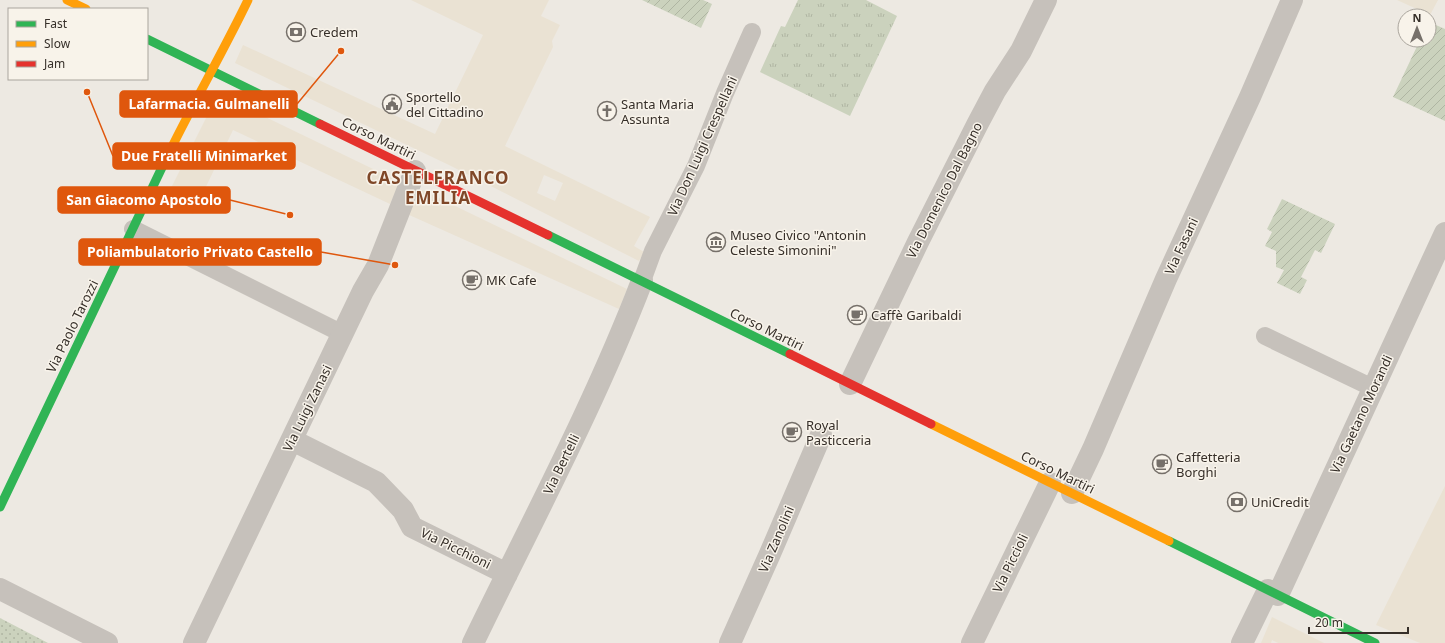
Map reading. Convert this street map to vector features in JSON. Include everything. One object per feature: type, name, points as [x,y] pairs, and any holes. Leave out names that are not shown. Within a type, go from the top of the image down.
[{"type":"main road","points":[[67,0],[84,8]]},
{"type":"main road","name":"Via Paolo Tarozzi","points":[[0,507],[184,122],[248,0]]},
{"type":"main road","name":"Corso Martiri","points":[[148,39],[642,281],[1375,643]]},
{"type":"street","name":"Via Domenico Dal Bagno","points":[[850,384],[977,124],[995,91],[1021,51],[1046,0]]},
{"type":"street","name":"Via Fasani","points":[[1072,493],[1093,449],[1166,279],[1250,97],[1292,0]]},
{"type":"street","name":"Via Luigi Zanasi","points":[[194,643],[363,291],[378,265],[415,171]]},
{"type":"street","name":"Via Gaetano Morandi","points":[[1242,643],[1273,593],[1373,388],[1445,233]]},
{"type":"street","name":"Via Bertelli","points":[[473,643],[576,432],[622,332],[642,281]]},
{"type":"street","name":"Via Zanolini","points":[[730,643],[821,435]]},
{"type":"street","name":"Via Picchioni","points":[[292,440],[376,482],[403,510],[412,527],[507,574]]},
{"type":"street","name":"Via Piccioli","points":[[972,643],[1050,483]]},
{"type":"street","points":[[0,589],[107,643]]},
{"type":"lane","name":"Via Don Luigi Crespellani","points":[[642,281],[653,251],[696,166],[725,93],[752,32]]},
{"type":"lane","points":[[133,229],[343,334]]},
{"type":"lane","points":[[1265,336],[1373,388]]},
{"type":"green space","points":[[642,0],[703,0],[712,4],[701,28]]},
{"type":"green space","points":[[798,0],[866,0],[897,16],[850,116],[760,72],[781,26],[785,27]]},
{"type":"green space","points":[[1437,26],[1445,29],[1445,121],[1393,97],[1416,48],[1437,48]]},
{"type":"green space","points":[[1282,199],[1335,224],[1321,253],[1315,250],[1301,277],[1307,280],[1300,294],[1277,283],[1284,270],[1276,267],[1276,251],[1265,246],[1272,232],[1267,229]]},
{"type":"green space","points":[[0,618],[48,643],[0,643]]},
{"type":"shaded area","points":[[411,0],[549,0],[541,16],[560,25],[552,41],[553,47],[505,146],[650,217],[634,246],[644,252],[639,261],[449,165],[235,63],[243,45],[435,134],[483,35]],"holes":[[[544,175],[563,183],[555,201],[537,193]]]},
{"type":"shaded area","points":[[1397,0],[1438,0],[1434,8],[1415,8]]},
{"type":"shaded area","points":[[218,94],[400,182],[390,204],[233,130],[193,214],[165,200]]},
{"type":"shaded area","points":[[418,188],[627,289],[619,309],[407,214]]},
{"type":"shaded area","points":[[1445,486],[1445,643],[1420,643],[1376,625]]},
{"type":"shaded area","points":[[1272,617],[1324,643],[1278,643],[1272,640],[1271,643],[1261,643]]},
{"type":"traffic: fast","points":[[148,39],[320,124]]},
{"type":"traffic: fast","points":[[0,507],[166,159]]},
{"type":"traffic: fast","points":[[548,235],[790,354]]},
{"type":"traffic: fast","points":[[1169,541],[1375,643]]},
{"type":"traffic: slow","points":[[67,0],[84,8]]},
{"type":"traffic: slow","points":[[166,159],[248,0]]},
{"type":"traffic: slow","points":[[931,424],[1169,541]]},
{"type":"traffic: jam","points":[[320,124],[548,235]]},
{"type":"traffic: jam","points":[[790,354],[931,424]]},
{"type":"place","name":"Credem","points":[[296,32]]},
{"type":"place","name":"Lafarmacia. Gulmanelli","points":[[341,51]]},
{"type":"place","name":"Due Fratelli Minimarket","points":[[87,92]]},
{"type":"place","name":"Sportello del Cittadino","points":[[392,104]]},
{"type":"place","name":"Santa Maria Assunta","points":[[607,111]]},
{"type":"place","name":"San Giacomo Apostolo","points":[[290,215]]},
{"type":"place","name":"Museo Civico \"Antonin Celeste Simonini\"","points":[[716,242]]},
{"type":"place","name":"Poliambulatorio Privato Castello","points":[[395,265]]},
{"type":"place","name":"MK Cafe","points":[[472,280]]},
{"type":"place","name":"Caffè Garibaldi","points":[[857,315]]},
{"type":"place","name":"Royal Pasticceria","points":[[792,432]]},
{"type":"place","name":"Caffetteria Borghi","points":[[1162,464]]},
{"type":"place","name":"UniCredit","points":[[1237,502]]},
{"type":"district","name":"CASTELFRANCO EMILIA","points":[[438,187]]}]
